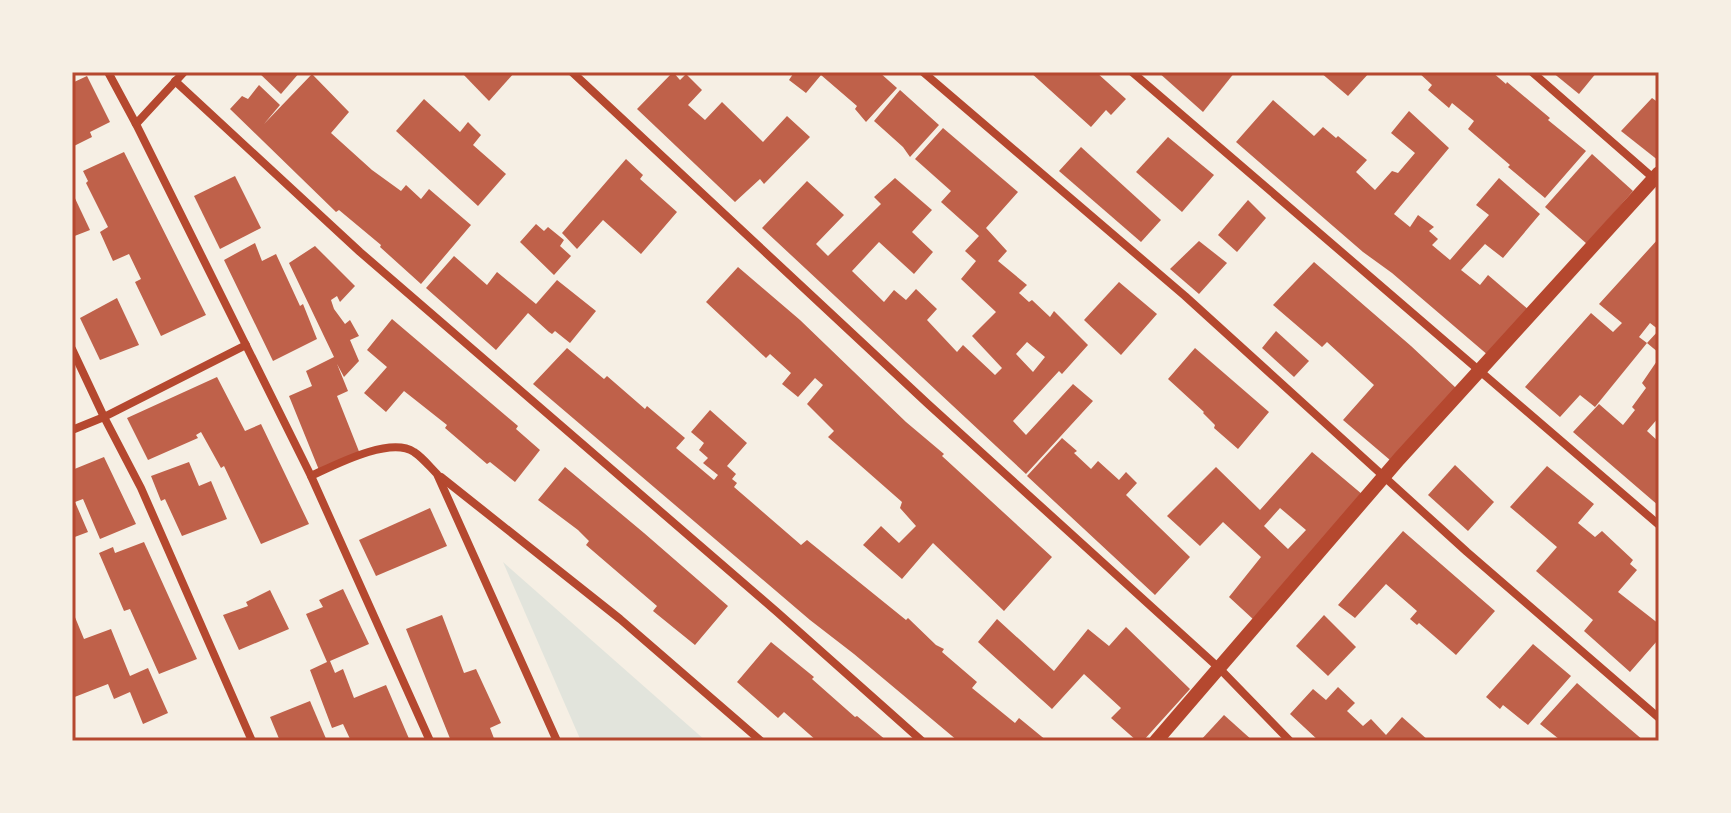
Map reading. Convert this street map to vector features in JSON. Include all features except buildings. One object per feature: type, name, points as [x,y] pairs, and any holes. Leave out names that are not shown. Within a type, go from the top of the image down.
[{"type":"street","points":[[108,72],[311,476],[430,741]]},
{"type":"street","points":[[136,124],[184,72]]},
{"type":"street","points":[[572,72],[928,404],[1219,668],[1290,741]]},
{"type":"street","points":[[923,72],[1185,296],[1467,552],[1659,718]]},
{"type":"street","points":[[1132,72],[1659,525]]},
{"type":"street","points":[[1156,741],[1384,476],[1657,178],[1532,72]]},
{"type":"street","points":[[175,81],[360,252],[922,741]]},
{"type":"street","points":[[72,430],[246,345]]},
{"type":"street","points":[[72,349],[141,488],[252,741]]},
{"type":"street","points":[[311,476],[345,460],[392,446],[413,450],[437,474],[620,619],[761,741]]},
{"type":"street","points":[[437,474],[557,741]]},
{"type":"shaded area","points":[[503,562],[706,741],[581,741]]}]
